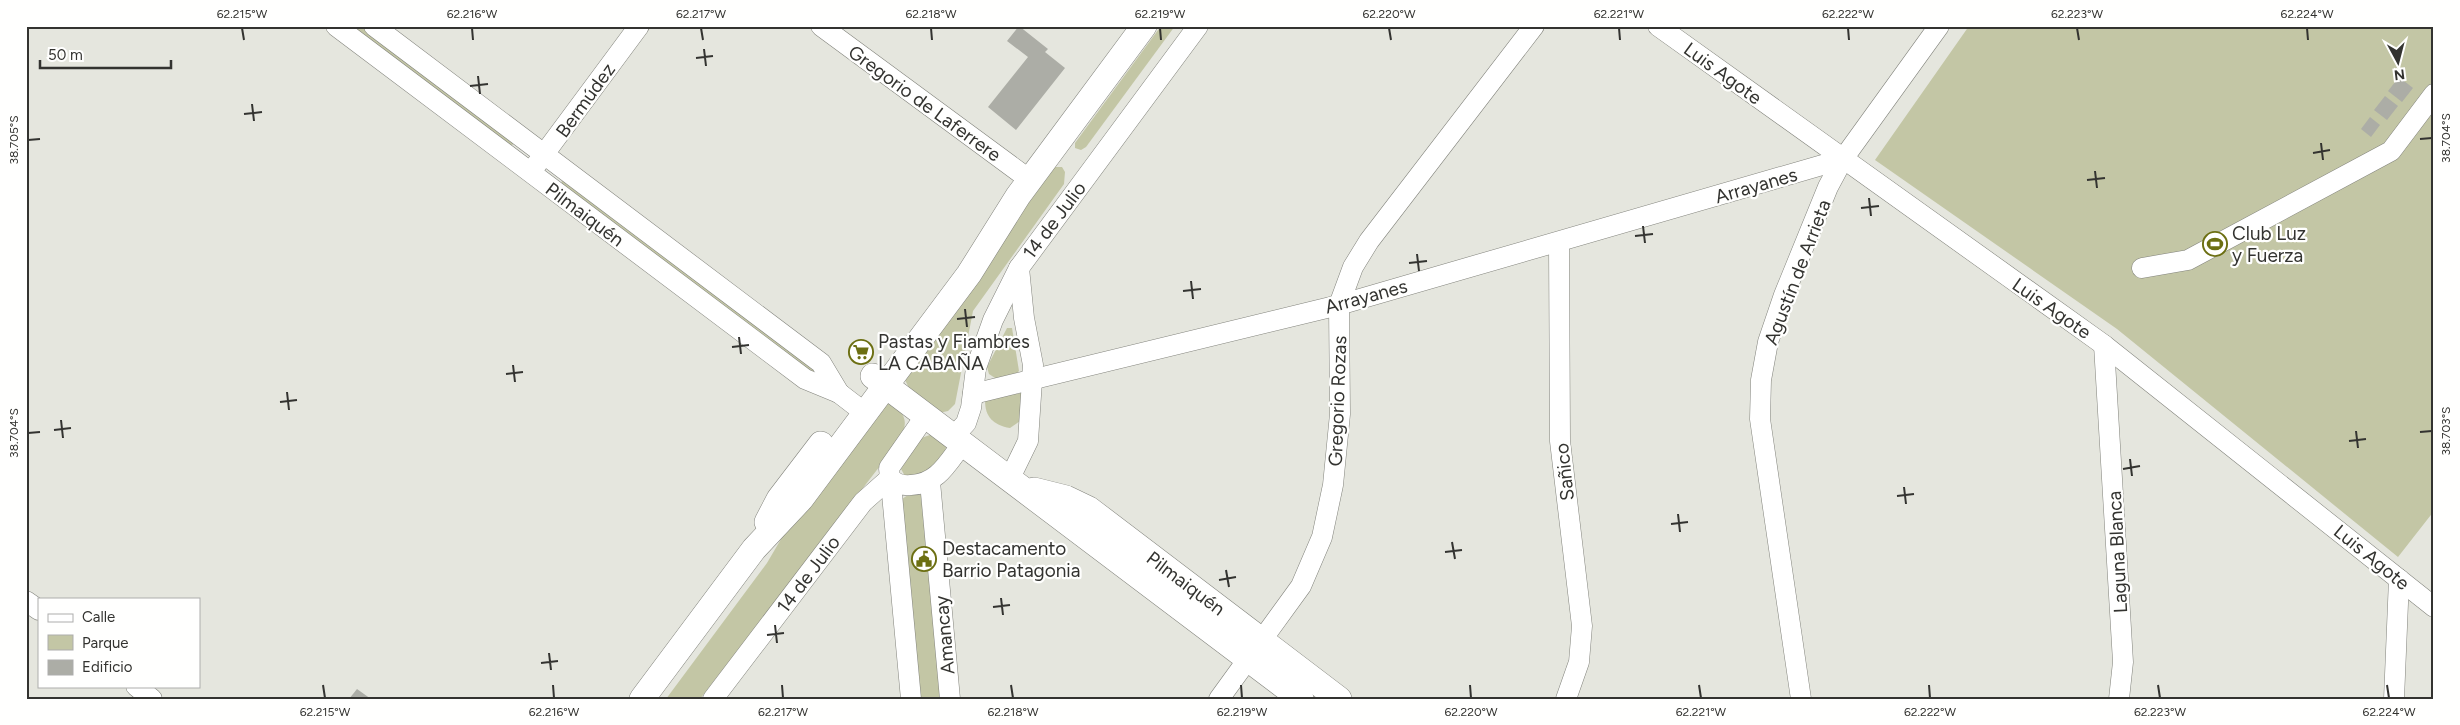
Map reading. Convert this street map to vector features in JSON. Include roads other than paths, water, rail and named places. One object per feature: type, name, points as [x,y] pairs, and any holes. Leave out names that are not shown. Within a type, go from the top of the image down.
[{"type":"main road","points":[[642,699],[754,550],[779,499],[852,403],[879,381],[965,253],[1024,188],[1144,26]]},
{"type":"main road","name":"Pilmaiquén","points":[[879,381],[1017,483],[1066,498],[1089,509],[1256,650],[1301,699]]},
{"type":"main road","name":"Pilmaiquén","points":[[1256,650],[1339,699]]},
{"type":"street","name":"Pilmaiquén","points":[[336,26],[805,379],[852,403]]},
{"type":"street","name":"Pilmaiquén","points":[[374,26],[821,363],[852,403]]},
{"type":"street","name":"Bermúdez","points":[[530,172],[640,26]]},
{"type":"street","name":"Gregorio de Laferrere","points":[[821,26],[1024,188]]},
{"type":"street","name":"14 de Julio","points":[[930,482],[939,475],[966,423],[973,394],[976,368],[993,320],[1019,268],[1198,26]]},
{"type":"street","name":"Gregorio Rozas","points":[[1219,699],[1301,586],[1322,537],[1333,485],[1340,414],[1339,305],[1353,268],[1369,241],[1534,26]]},
{"type":"street","name":"Luis Agote","points":[[1658,26],[2104,345],[2434,607]]},
{"type":"street","name":"Agustín de Arrieta","points":[[1800,699],[1760,419],[1761,380],[1768,342],[1784,295],[1828,187],[1842,159],[1939,26]]},
{"type":"street","points":[[2142,268],[2188,260],[2391,151],[2434,94]]},
{"type":"street","name":"Arrayanes","points":[[973,394],[1339,305],[1842,159]]},
{"type":"street","name":"Sañico","points":[[1559,242],[1560,441],[1582,626],[1580,662],[1566,699]]},
{"type":"street","points":[[1017,483],[1028,441],[1033,365],[1024,318],[1019,268]]},
{"type":"street","name":"Laguna Blanca","points":[[2104,345],[2123,662],[2119,699]]},
{"type":"street","name":"Amancay","points":[[911,699],[892,494],[893,481],[889,468],[894,458],[926,415]]},
{"type":"street","name":"14 de Julio","points":[[713,699],[863,502],[893,481]]},
{"type":"street","points":[[893,481],[905,486],[930,482]]},
{"type":"street","name":"Amancay","points":[[930,482],[950,699]]},
{"type":"street","points":[[2394,699],[2399,579]]},
{"type":"street","points":[[26,601],[38,609]]},
{"type":"street","points":[[138,688],[152,699]]},
{"type":"place","name":"Club Luz y Fuerza","points":[[2215,244]]},
{"type":"place","name":"Pastas y Fiambres LA CABAÑA","points":[[861,352]]},
{"type":"place","name":"Destacamento Barrio Patagonia","points":[[924,559]]}]
